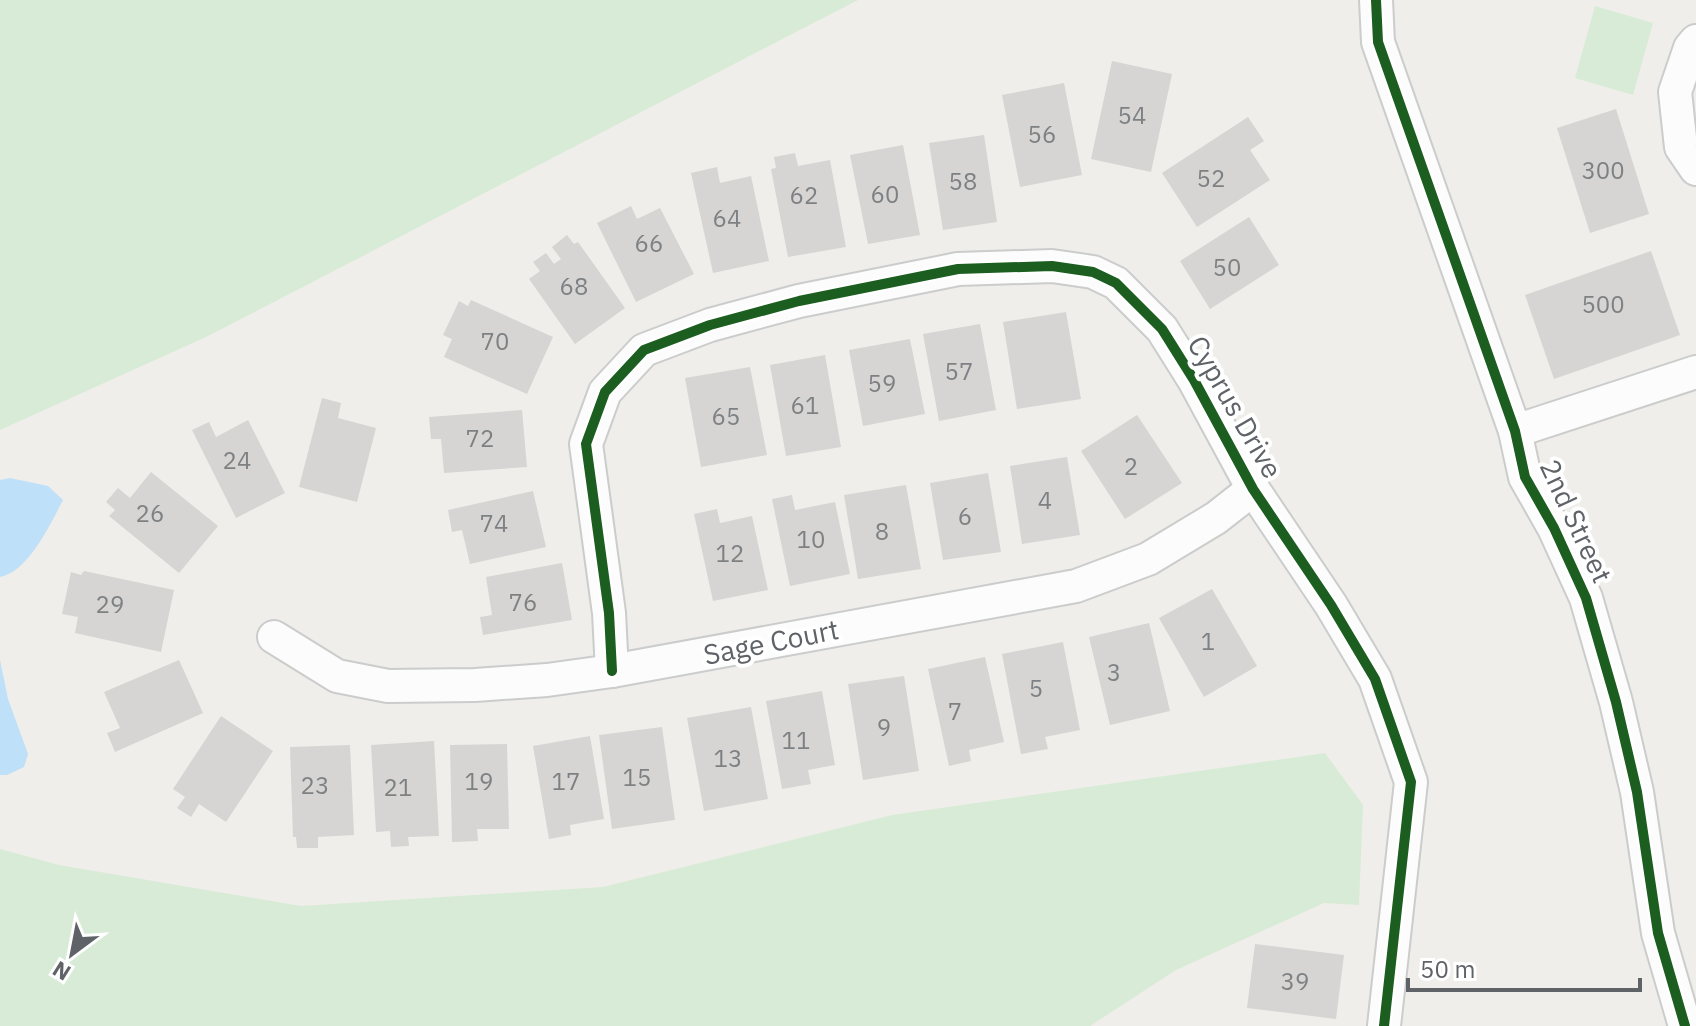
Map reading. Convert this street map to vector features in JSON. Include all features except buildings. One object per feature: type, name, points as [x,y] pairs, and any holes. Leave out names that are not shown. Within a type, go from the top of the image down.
[{"type":"street","name":"2nd Street","points":[[1376,0],[1378,42],[1515,431],[1525,477],[1554,528],[1586,598],[1637,792],[1658,933],[1685,1026]]},
{"type":"street","points":[[1696,41],[1690,48],[1675,92],[1681,147],[1696,169]]},
{"type":"street","name":"Cyprus Drive","points":[[612,671],[609,613],[586,444],[605,392],[644,350],[710,325],[799,301],[958,269],[1052,266],[1093,272],[1116,283],[1162,329],[1194,380],[1253,489],[1331,605],[1375,679],[1411,782],[1384,1026]]},
{"type":"street","points":[[1515,431],[1696,372]]},
{"type":"street","name":"Sage Court","points":[[274,637],[337,676],[388,686],[475,685],[612,671],[1076,586],[1148,559],[1216,518],[1253,489]]},
{"type":"green space","points":[[0,0],[858,0],[206,337],[0,430]]},
{"type":"green space","points":[[1595,6],[1653,23],[1633,95],[1575,78]]},
{"type":"green space","points":[[1325,753],[1363,805],[1359,905],[1324,903],[1176,970],[1090,1026],[0,1026],[0,849],[59,865],[301,906],[603,887],[892,815]]},
{"type":"water","points":[[10,478],[48,486],[63,500],[29,557],[0,577],[0,480]]},
{"type":"water","points":[[0,660],[8,699],[28,754],[24,767],[7,775],[0,775]]},
{"type":"cycle path","points":[[1376,0],[1378,42],[1515,431],[1525,477],[1554,528],[1586,598],[1616,702],[1637,792],[1658,933],[1685,1026]]},
{"type":"cycle path","points":[[612,671],[609,613],[586,444],[605,392],[644,350],[710,325],[799,301],[958,269],[1052,266],[1093,272],[1116,283],[1162,329],[1194,380],[1253,489],[1331,605],[1375,679],[1411,782],[1384,1026]]}]
